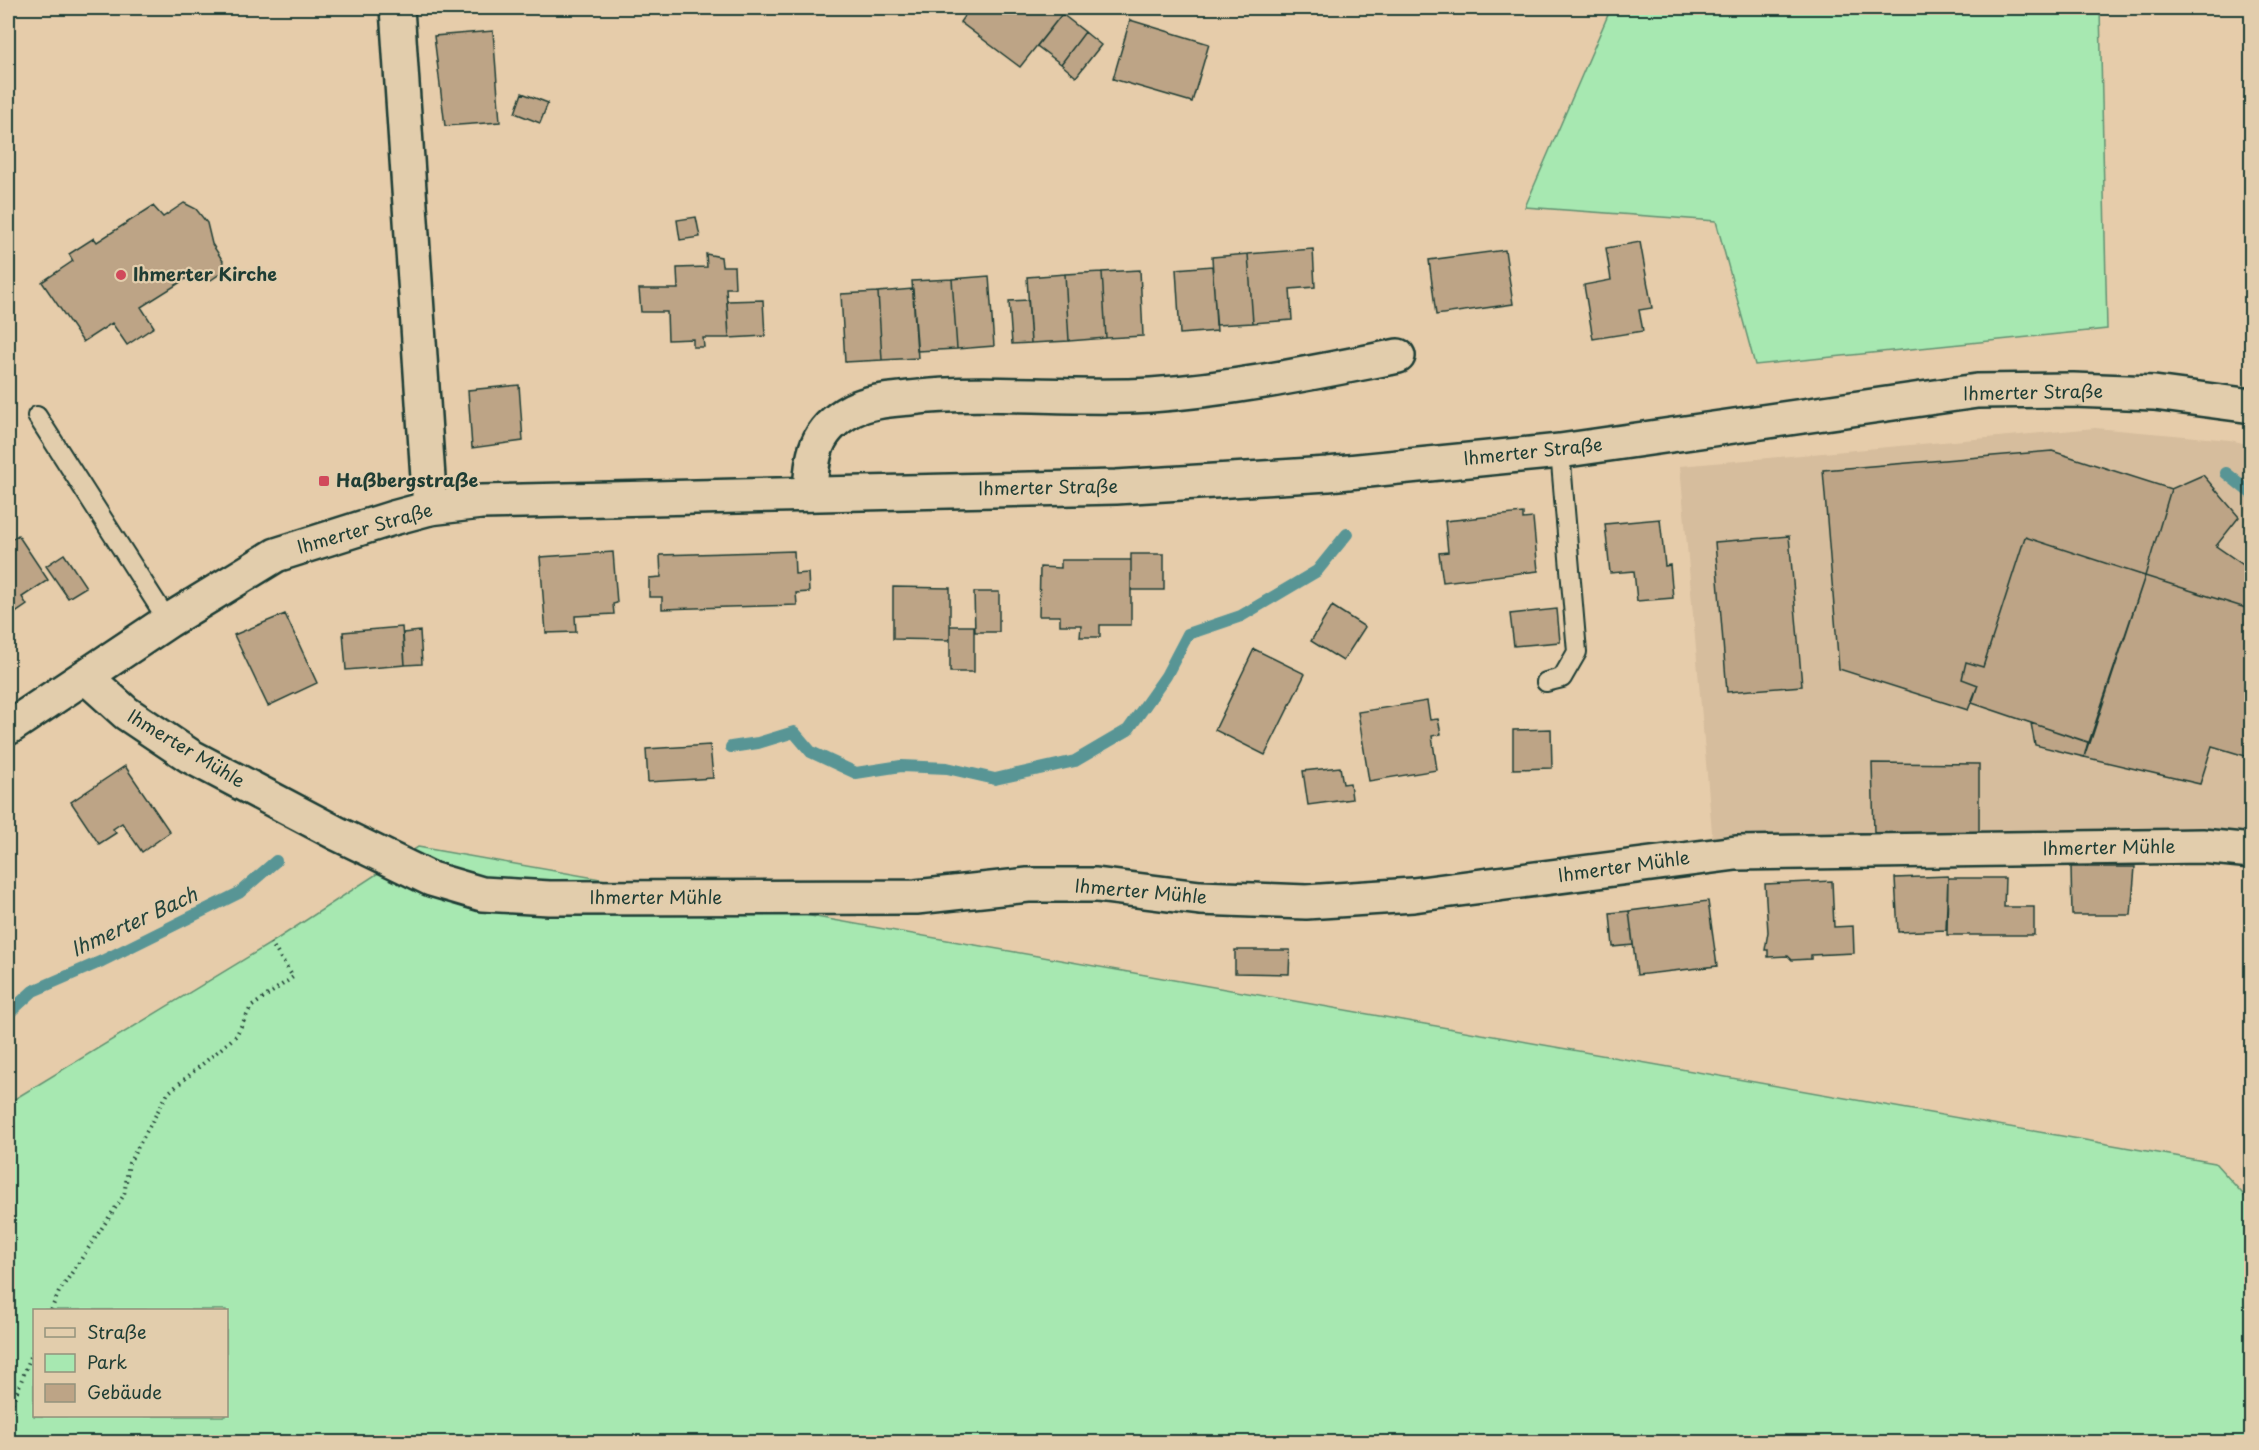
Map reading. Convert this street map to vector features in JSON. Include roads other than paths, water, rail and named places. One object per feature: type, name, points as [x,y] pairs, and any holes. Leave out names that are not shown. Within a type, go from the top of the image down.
[{"type":"street","points":[[397,8],[430,508]]},
{"type":"street","points":[[810,494],[812,454],[821,437],[851,411],[871,402],[949,394],[1068,397],[1150,395],[1236,386],[1398,357]]},
{"type":"street","name":"Ihmerter Straße","points":[[8,728],[168,621],[276,555],[430,508],[481,502],[1116,487],[1328,474],[1560,451],[1977,391],[2073,390],[2154,393],[2252,406]]},
{"type":"street","name":"Ihmerter Mühle","points":[[86,677],[126,713],[190,756],[348,839],[431,879],[482,894],[549,898],[916,897],[1028,885],[1096,885],[1200,898],[1306,902],[1413,895],[1736,853],[2202,846],[2252,851]]},
{"type":"lane","points":[[37,416],[168,621]]},
{"type":"lane","points":[[1546,682],[1562,678],[1577,652],[1560,451]]},
{"type":"waterway","name":"Ihmerter Bach","points":[[2226,473],[2252,494]]},
{"type":"waterway","name":"Ihmerter Bach","points":[[731,747],[758,743],[794,732],[811,752],[856,773],[901,766],[947,768],[995,779],[1075,761],[1128,730],[1166,676],[1188,634],[1241,616],[1317,571],[1347,534]]},
{"type":"waterway","name":"Ihmerter Bach","points":[[8,1014],[33,991],[102,961],[239,893],[276,861]]},
{"type":"place","name":"Ihmerter Kirche","points":[[121,275]]},
{"type":"place","name":"Haßbergstraße","points":[[324,481]]}]
